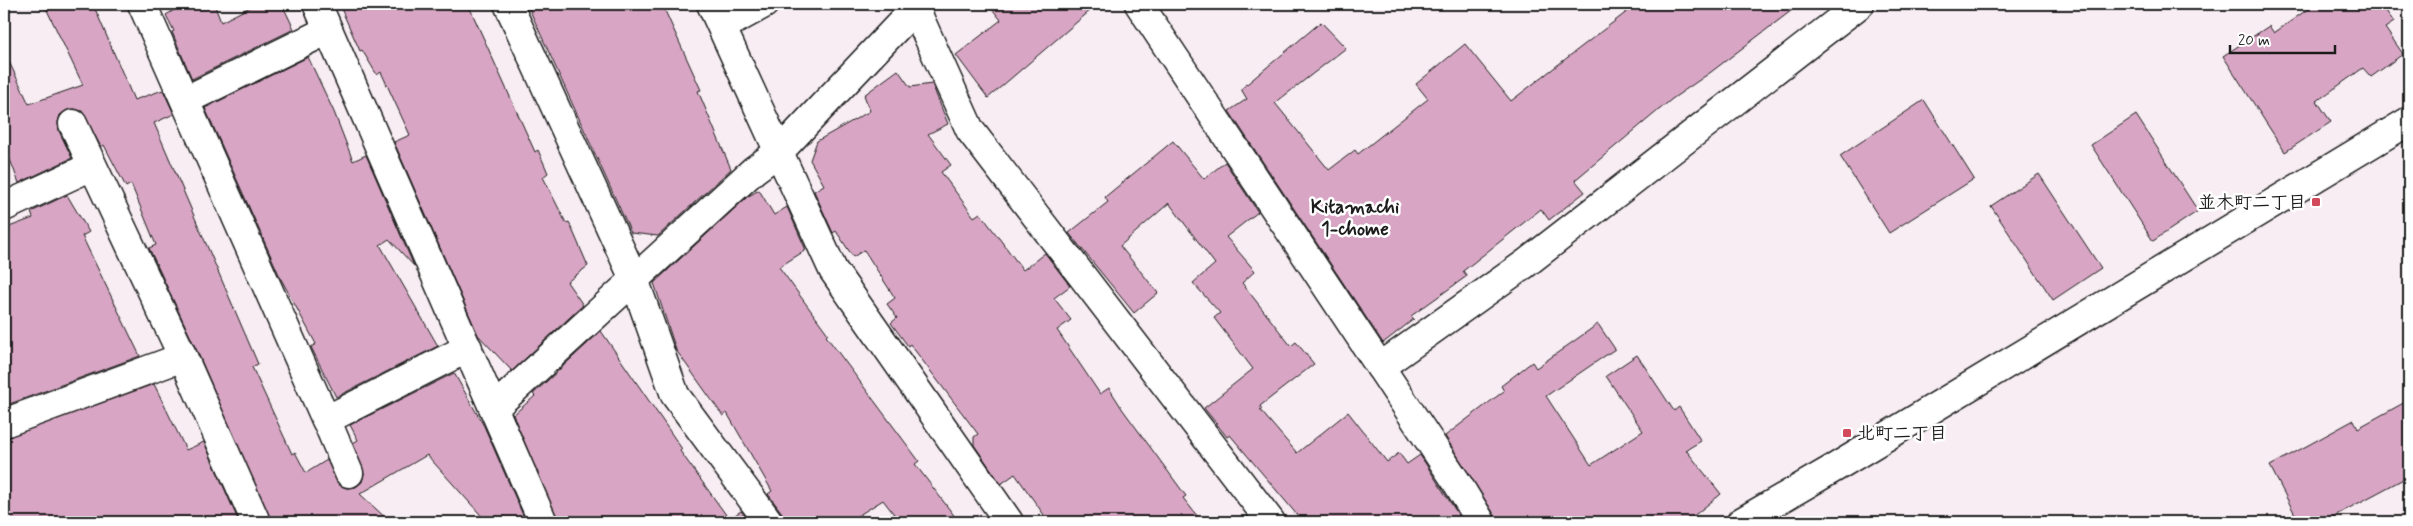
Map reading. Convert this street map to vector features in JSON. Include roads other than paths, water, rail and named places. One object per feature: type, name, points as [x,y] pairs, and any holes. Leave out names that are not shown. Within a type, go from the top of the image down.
[{"type":"street","points":[[142,4],[349,473]]},
{"type":"street","points":[[317,4],[543,522]]},
{"type":"street","points":[[508,4],[634,279],[675,395],[769,522]]},
{"type":"street","points":[[764,4],[716,15],[833,270],[1009,522]]},
{"type":"street","points":[[1140,4],[1481,522]]},
{"type":"street","points":[[1380,367],[1525,264],[1860,4]]},
{"type":"street","points":[[494,408],[754,170],[780,151],[917,6],[970,130],[1271,522]]},
{"type":"street","points":[[186,100],[328,30]]},
{"type":"street","points":[[1741,522],[1845,462],[2409,121]]},
{"type":"street","points":[[73,124],[183,357],[256,522]]},
{"type":"street","points":[[4,206],[92,166]]},
{"type":"street","points":[[326,419],[468,348]]},
{"type":"street","points":[[4,423],[183,357]]},
{"type":"place","name":"並木町二丁目","points":[[2316,202]]},
{"type":"place","name":"北町二丁目","points":[[1847,433]]},
{"type":"district","name":"Kitamachi 1-chome","points":[[1355,217]]}]
